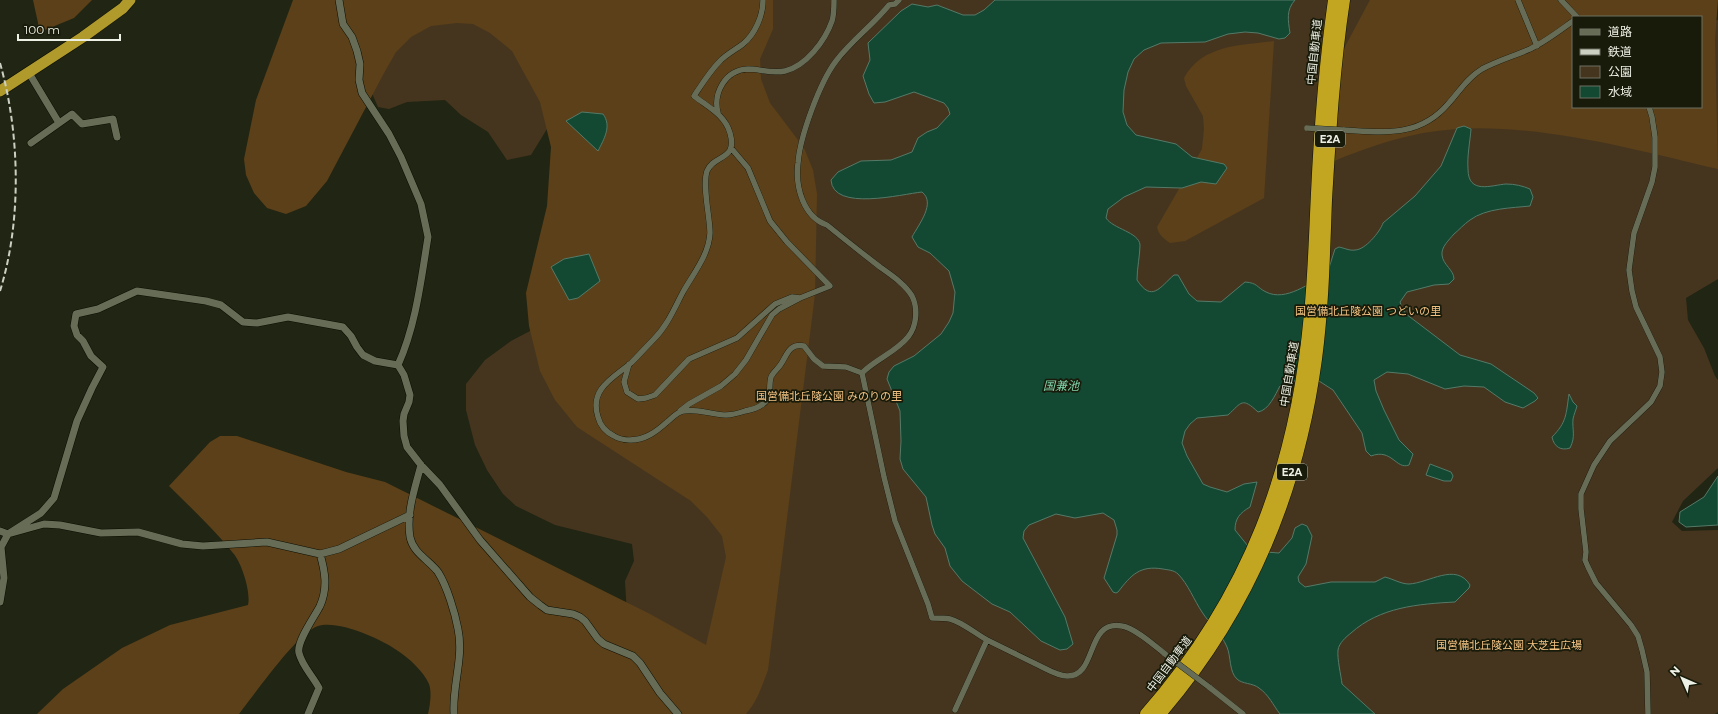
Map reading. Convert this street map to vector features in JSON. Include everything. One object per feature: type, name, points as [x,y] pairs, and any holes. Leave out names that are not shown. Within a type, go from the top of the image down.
[{"type":"highway","points":[[0,91],[83,37],[123,8],[130,0]]},
{"type":"highway","name":"中国自動車道","points":[[1160,714],[1177,694],[1211,639],[1252,578],[1262,544],[1291,476],[1320,314],[1318,277],[1322,96],[1334,0]]},
{"type":"highway","name":"中国自動車道","points":[[1318,277],[1337,48],[1344,0]]},
{"type":"highway","name":"中国自動車道","points":[[1146,714],[1211,639]]},
{"type":"street","points":[[338,0],[344,24],[352,37],[357,51],[360,64],[359,80],[362,93],[389,134],[401,156],[421,204],[427,225],[428,237],[415,313],[406,347],[398,365]]},
{"type":"street","points":[[731,148],[724,157],[709,168],[706,177],[710,232],[704,256],[671,316],[661,331],[630,363],[610,379],[598,394],[596,401],[599,420],[606,430],[615,437],[622,439],[643,438],[658,429],[689,404],[721,386],[735,374],[746,360],[772,315],[779,309],[800,298],[830,286],[770,221],[748,168],[731,148],[730,133],[718,114],[694,96],[718,62],[752,35],[759,20],[763,7],[763,0]]},
{"type":"street","points":[[718,114],[716,102],[719,90],[731,74],[750,69],[765,72],[785,71],[802,63],[826,34],[832,21],[834,0]]},
{"type":"street","points":[[862,373],[908,337],[916,318],[915,304],[911,295],[891,275],[827,225],[820,223],[811,214],[800,197],[798,164],[800,148],[813,109],[829,72],[852,43],[891,2],[895,4],[899,0]]},
{"type":"street","points":[[1518,0],[1537,46]]},
{"type":"street","points":[[1561,0],[1576,16]]},
{"type":"street","points":[[1307,128],[1387,132],[1399,132],[1413,129],[1436,116],[1468,80],[1481,70],[1537,46],[1572,22]]},
{"type":"street","points":[[28,73],[59,123]]},
{"type":"street","points":[[1648,714],[1647,672],[1638,636],[1631,625],[1596,583],[1588,567],[1581,510],[1582,494],[1594,465],[1610,441],[1651,402],[1660,386],[1662,372],[1660,357],[1636,307],[1629,270],[1634,233],[1652,182],[1655,167],[1655,137],[1649,108]]},
{"type":"street","points":[[31,143],[72,114],[82,124],[113,119],[117,137]]},
{"type":"street","points":[[0,602],[4,578],[1,547],[8,534],[41,513],[54,498],[77,421],[103,367],[91,356],[83,341],[76,335],[74,326],[76,314],[98,309],[137,290],[206,301],[221,306],[243,322],[257,323],[288,317],[343,327],[351,336],[363,355],[375,361],[398,365]]},
{"type":"street","points":[[630,363],[625,377],[624,386],[627,392],[638,399],[651,397],[665,386],[689,359],[737,338],[775,304],[792,297],[800,298]]},
{"type":"street","points":[[678,413],[684,411],[702,411],[726,415],[761,406],[770,396],[772,375],[781,364],[786,353],[796,346],[804,346],[814,359],[823,366],[846,367],[862,373]]},
{"type":"street","points":[[398,365],[408,385],[410,395],[410,402],[404,414],[403,421],[405,442],[411,454],[440,485],[480,540],[530,597],[547,610],[572,614],[580,617],[604,644],[633,656],[640,663],[660,693],[678,714]]},
{"type":"street","points":[[862,373],[895,521],[928,604],[932,618],[951,619],[987,640],[1048,669],[1067,676],[1075,675],[1086,664],[1097,636],[1104,629],[1122,626],[1130,629],[1165,654],[1243,714]]},
{"type":"street","points":[[421,465],[411,506],[410,537],[415,548],[437,572],[442,580],[459,631],[458,675],[453,697],[454,714]]},
{"type":"street","points":[[0,531],[8,534],[44,524],[60,525],[101,533],[138,532],[182,544],[203,546],[267,542],[320,554],[339,549],[410,515]]},
{"type":"street","points":[[308,714],[319,688],[305,667],[298,652],[300,642],[320,605],[323,593],[326,575],[320,554]]},
{"type":"street","points":[[955,710],[987,640]]},
{"type":"green space","points":[[352,0],[1633,0],[1572,16],[1572,108],[1702,108],[1702,22],[1718,20],[1718,279],[1686,298],[1688,320],[1704,348],[1718,380],[1718,468],[1683,501],[1672,522],[1682,531],[1718,530],[1718,712],[1715,714],[694,714],[627,615],[625,581],[634,561],[632,544],[555,525],[516,506],[503,494],[487,470],[475,445],[466,410],[466,384],[485,360],[511,341],[606,291],[547,129],[531,155],[507,160],[488,132],[461,115],[445,100],[407,102],[389,109],[378,107],[364,75]]},
{"type":"shaded area","points":[[33,0],[92,0],[74,18],[40,32]]},
{"type":"shaded area","points":[[293,0],[773,0],[773,29],[760,59],[761,79],[770,103],[804,148],[813,170],[817,194],[815,294],[768,670],[756,699],[746,714],[428,714],[431,695],[429,684],[424,675],[411,661],[391,646],[371,636],[348,628],[327,625],[318,626],[309,631],[288,651],[239,714],[37,714],[63,689],[122,648],[170,625],[248,605],[249,600],[247,586],[240,564],[226,544],[169,486],[210,442],[220,436],[237,436],[346,472],[385,482],[650,614],[706,645],[726,557],[722,536],[707,517],[691,501],[577,427],[555,400],[540,371],[529,326],[526,293],[547,206],[551,147],[540,102],[512,51],[490,33],[473,24],[457,23],[431,26],[411,37],[396,52],[327,181],[306,206],[286,214],[267,208],[254,193],[246,175],[244,159],[256,100]]},
{"type":"shaded area","points":[[1370,0],[1718,0],[1715,40],[1718,169],[1647,152],[1571,137],[1533,131],[1495,128],[1458,129],[1423,133],[1400,138],[1356,152],[1334,161],[1340,56]]},
{"type":"shaded area","points":[[1274,41],[1264,198],[1185,241],[1170,243],[1162,236],[1157,227],[1202,149],[1204,129],[1203,116],[1186,86],[1184,78],[1192,67],[1201,59],[1212,53],[1236,46]]},
{"type":"water","name":"国兼池","points":[[995,0],[1295,0],[1289,11],[1288,19],[1290,33],[1285,38],[1279,39],[1258,33],[1245,32],[1228,34],[1205,42],[1161,43],[1144,50],[1134,59],[1128,72],[1124,90],[1123,112],[1127,125],[1136,135],[1176,144],[1192,157],[1224,164],[1227,168],[1216,184],[1201,182],[1182,188],[1146,187],[1124,197],[1108,209],[1106,218],[1109,222],[1131,234],[1139,241],[1140,249],[1137,280],[1147,291],[1156,291],[1174,275],[1178,275],[1189,294],[1197,301],[1221,302],[1245,282],[1255,284],[1266,292],[1281,295],[1305,286],[1327,274],[1335,249],[1339,247],[1355,250],[1363,247],[1372,240],[1383,223],[1415,196],[1441,166],[1457,128],[1464,126],[1471,129],[1468,164],[1469,177],[1472,182],[1482,187],[1509,184],[1519,185],[1530,189],[1533,197],[1530,206],[1499,209],[1476,216],[1466,223],[1448,241],[1444,246],[1442,255],[1444,262],[1454,276],[1454,279],[1449,284],[1434,285],[1407,292],[1400,302],[1406,314],[1460,355],[1491,364],[1534,393],[1538,398],[1535,401],[1523,408],[1505,402],[1484,387],[1464,386],[1445,389],[1408,374],[1387,372],[1374,380],[1376,391],[1399,440],[1413,454],[1409,465],[1404,466],[1384,455],[1378,454],[1371,456],[1366,451],[1362,433],[1333,390],[1319,381],[1291,381],[1280,386],[1271,402],[1262,411],[1258,412],[1249,404],[1242,403],[1228,415],[1197,418],[1185,431],[1182,443],[1187,456],[1203,484],[1227,492],[1244,484],[1257,482],[1250,507],[1243,511],[1239,516],[1235,526],[1235,530],[1252,551],[1279,553],[1292,538],[1295,528],[1302,524],[1307,526],[1312,536],[1306,564],[1298,577],[1299,582],[1305,587],[1331,582],[1375,582],[1385,577],[1409,584],[1450,574],[1464,578],[1470,585],[1469,588],[1455,602],[1400,608],[1374,617],[1362,624],[1341,643],[1338,654],[1342,684],[1375,714],[1280,714],[1268,697],[1257,686],[1239,681],[1234,676],[1227,647],[1224,641],[1202,612],[1185,582],[1175,572],[1155,568],[1142,570],[1132,576],[1118,592],[1113,592],[1104,578],[1117,535],[1117,530],[1114,520],[1103,513],[1075,518],[1056,514],[1029,525],[1024,531],[1023,538],[1065,617],[1073,644],[1067,649],[1060,650],[1041,641],[1010,612],[992,604],[962,581],[950,566],[945,548],[935,534],[926,497],[903,469],[900,459],[900,411],[887,379],[889,372],[894,366],[914,356],[941,334],[949,322],[953,313],[955,292],[949,271],[930,253],[918,247],[912,237],[927,208],[926,197],[922,192],[885,198],[855,198],[843,196],[835,190],[831,180],[838,172],[861,161],[891,160],[912,152],[918,138],[937,128],[950,114],[944,103],[914,92],[885,102],[874,103],[869,94],[863,76],[870,60],[868,43],[901,11],[912,4],[928,7],[937,5],[963,15],[975,15],[984,10]]},
{"type":"water","points":[[582,112],[603,114],[606,119],[606,132],[598,151],[566,121]]},
{"type":"water","points":[[589,254],[600,281],[578,298],[569,300],[551,267],[564,259]]},
{"type":"water","points":[[1569,394],[1577,406],[1573,419],[1572,444],[1570,448],[1564,449],[1556,446],[1552,437],[1561,427],[1565,417]]},
{"type":"water","points":[[1430,464],[1451,472],[1453,476],[1451,481],[1444,481],[1426,475]]},
{"type":"water","points":[[1718,476],[1718,525],[1686,527],[1679,522],[1680,512],[1704,497]]},
{"type":"railway","points":[[0,63],[12,118],[16,177],[12,236],[0,291]]},
{"type":"park label","name":"国営備北丘陵公園 つどいの里","points":[[1368,311]]},
{"type":"park label","name":"国営備北丘陵公園 みのりの里","points":[[829,396]]},
{"type":"park label","name":"国営備北丘陵公園 大芝生広場","points":[[1509,645]]}]
